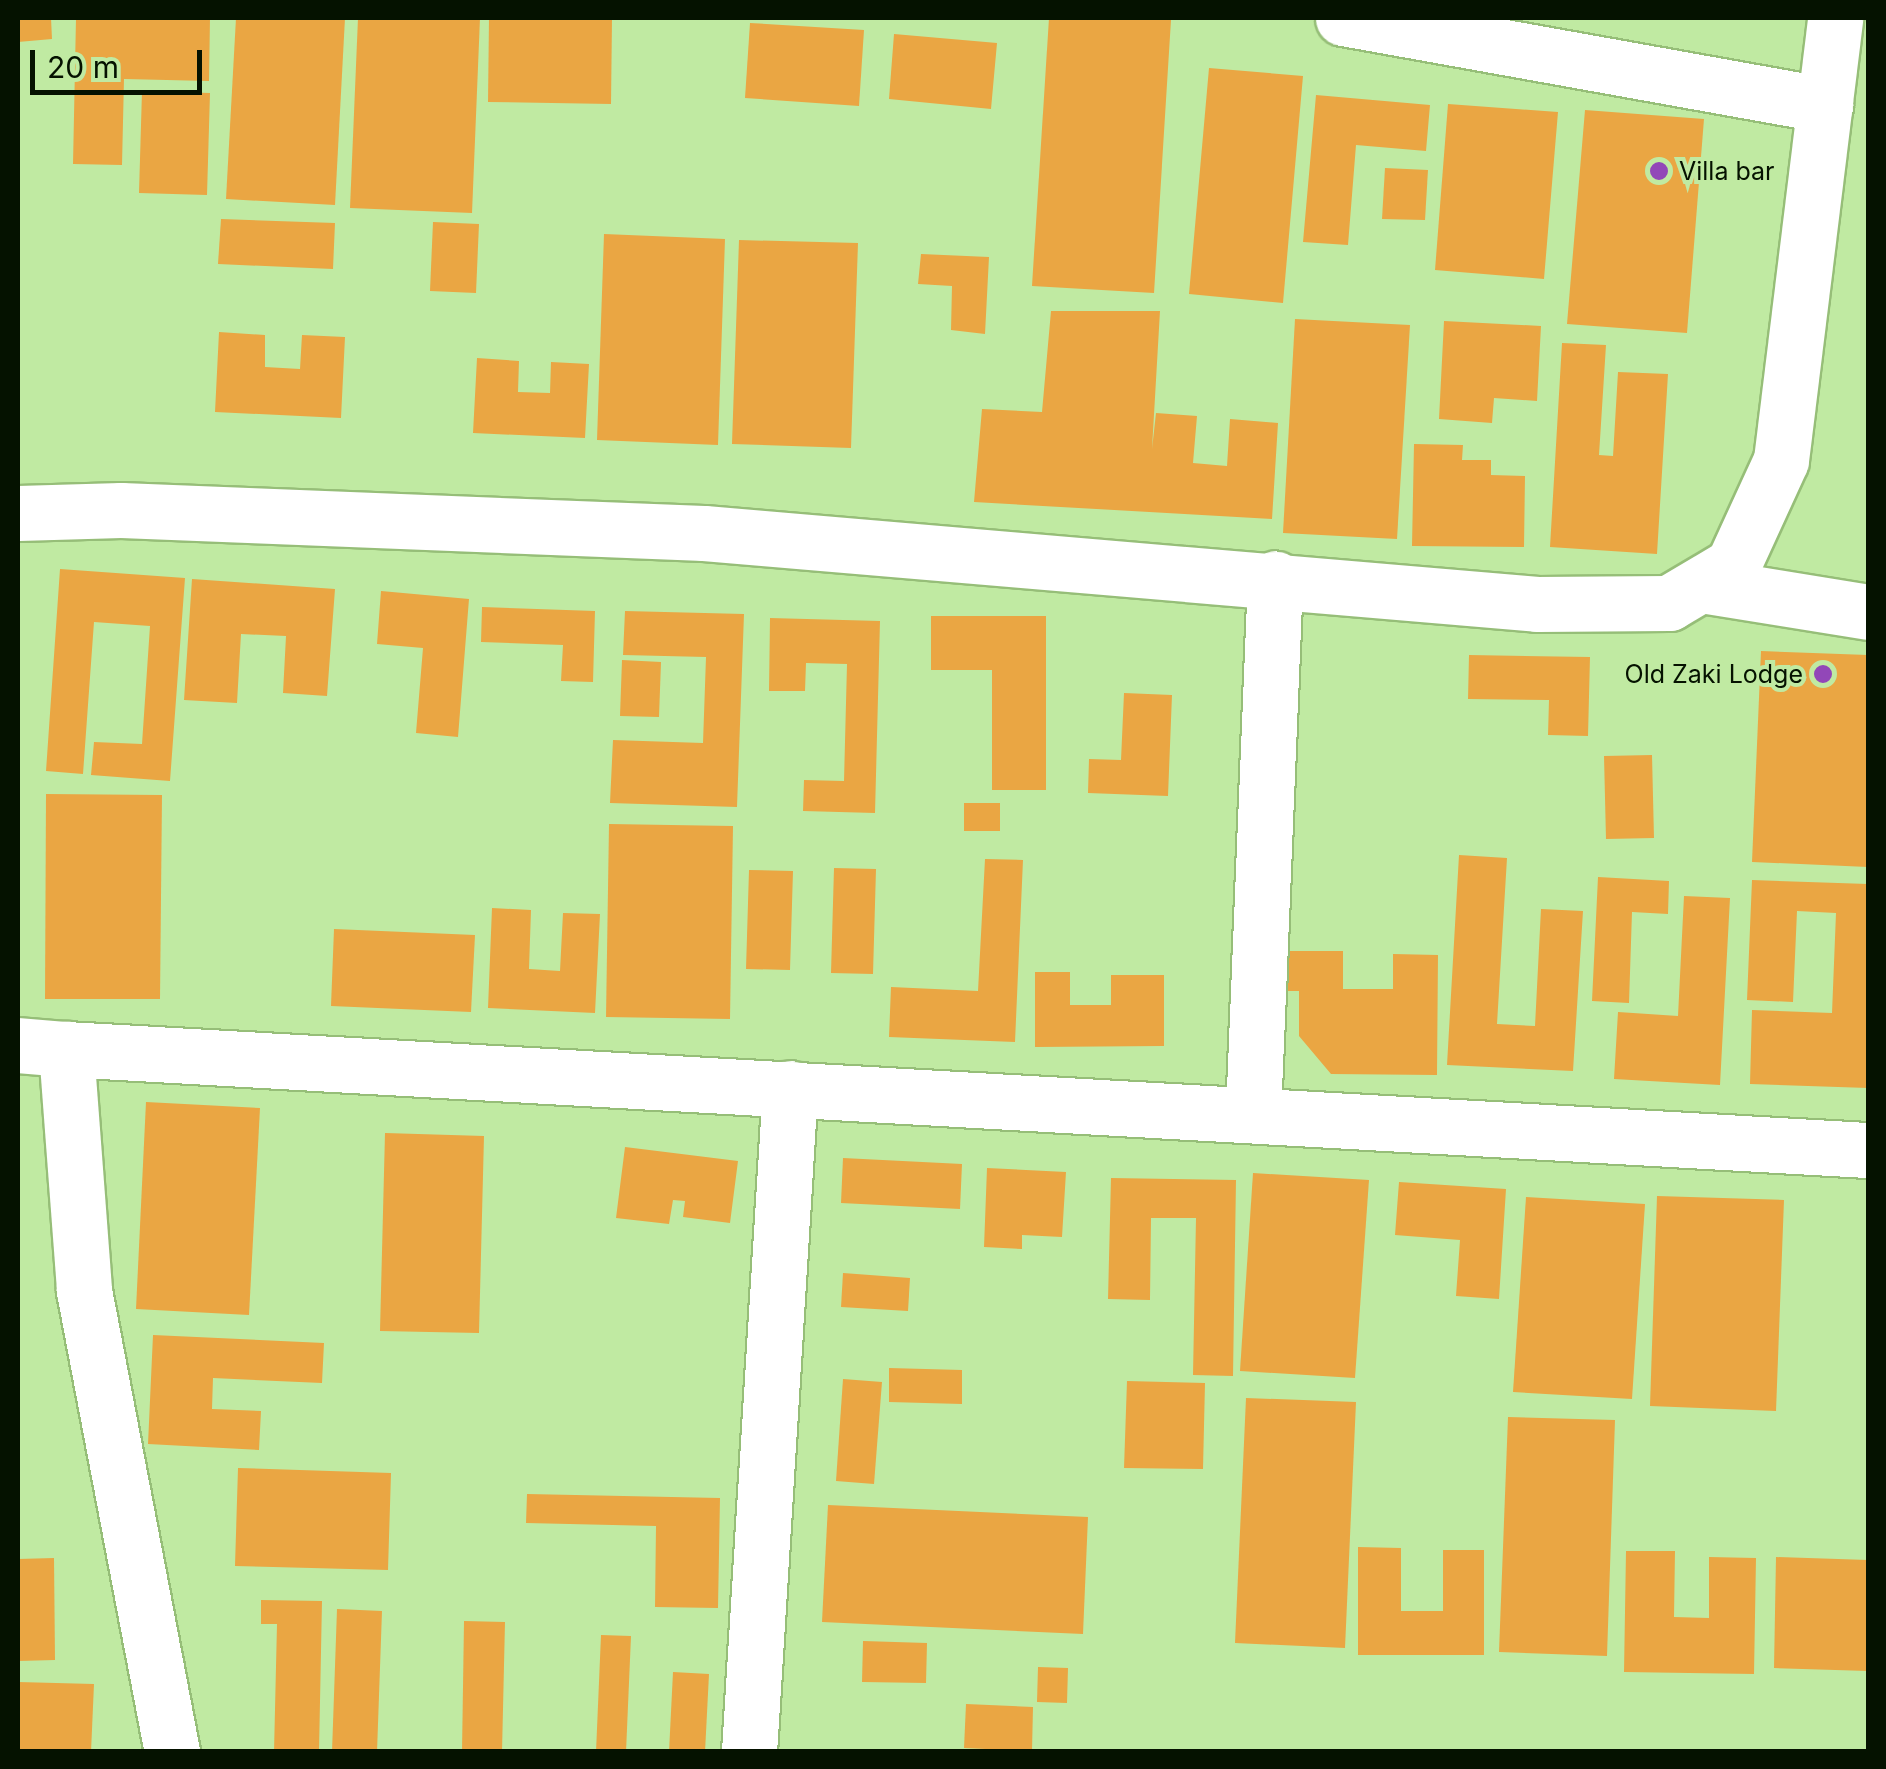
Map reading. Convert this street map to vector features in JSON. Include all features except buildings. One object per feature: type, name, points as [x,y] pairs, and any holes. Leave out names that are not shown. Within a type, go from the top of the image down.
[{"type":"street","points":[[1343,18],[1826,105]]},
{"type":"street","points":[[18,514],[122,510],[704,533],[1603,608],[1669,603],[1708,586],[1752,536],[1781,460],[1835,18]]},
{"type":"street","points":[[1253,1114],[1276,578]]},
{"type":"street","points":[[1708,586],[1868,612]]},
{"type":"street","points":[[172,1752],[42,1047],[1868,1150]]},
{"type":"street","points":[[749,1752],[790,1088]]},
{"type":"place","name":"Villa bar","points":[[1659,171]]},
{"type":"place","name":"Old Zaki Lodge","points":[[1823,674]]}]
